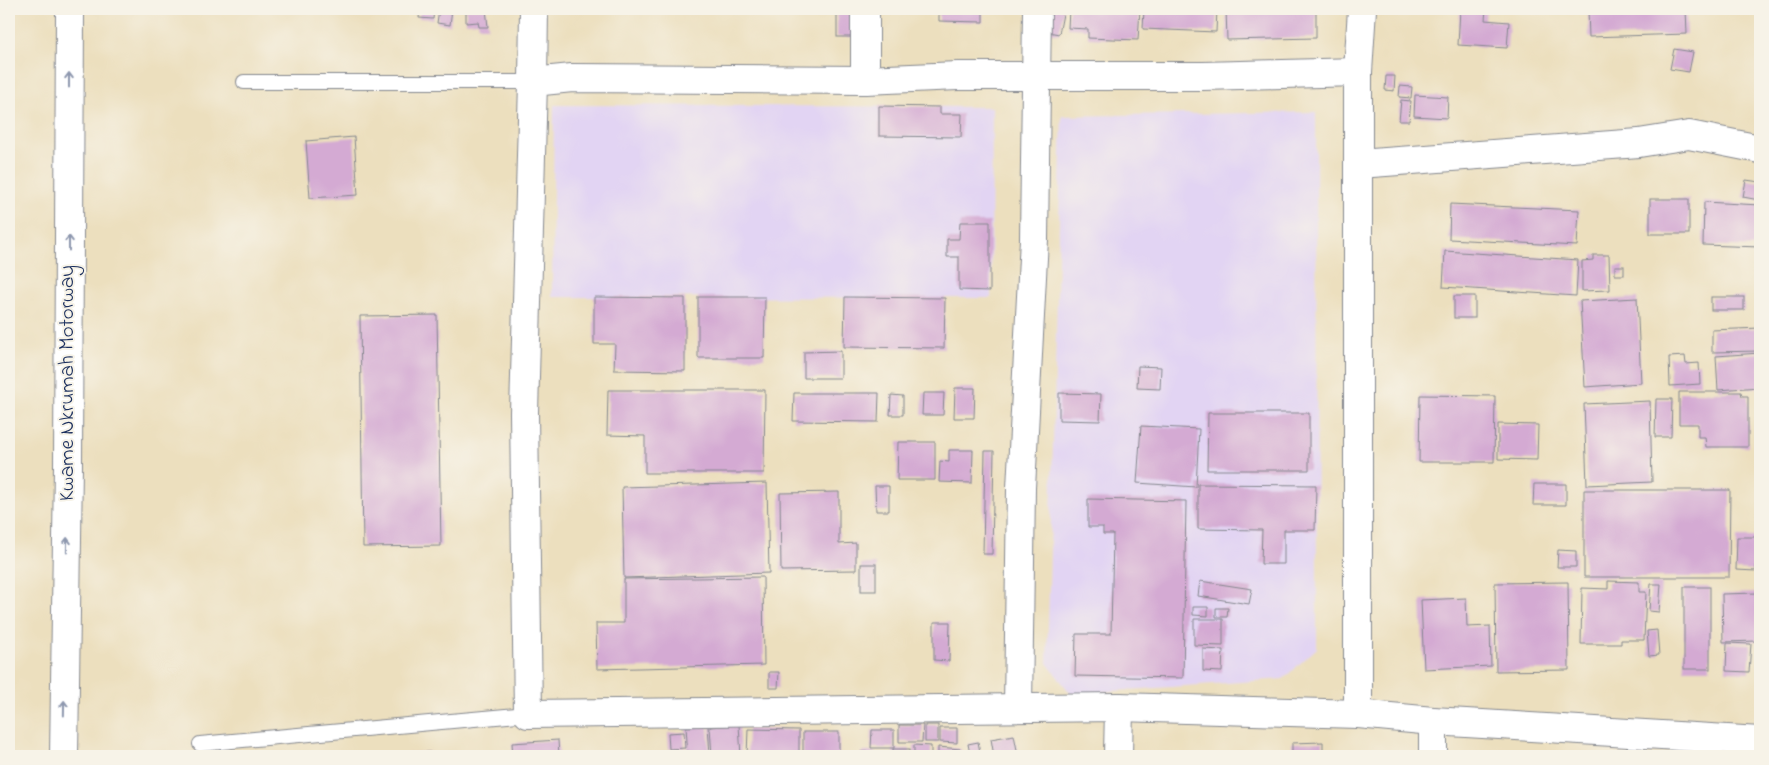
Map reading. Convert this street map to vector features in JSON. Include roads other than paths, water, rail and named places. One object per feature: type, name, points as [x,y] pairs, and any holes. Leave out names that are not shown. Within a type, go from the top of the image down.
[{"type":"main road","name":"Kwame Nkrumah Motorway","points":[[64,756],[68,466],[70,9]]},
{"type":"main road","points":[[534,9],[524,413],[528,714],[1119,707],[1358,714],[1433,721],[1760,741]]},
{"type":"main road","points":[[865,9],[865,80]]},
{"type":"main road","points":[[1018,708],[1021,488],[1034,239],[1037,9]]},
{"type":"main road","points":[[1358,714],[1358,72],[1362,9]]},
{"type":"main road","points":[[532,82],[572,78],[865,80],[958,76],[1203,76],[1358,72]]},
{"type":"main road","points":[[1359,164],[1639,143],[1689,135],[1760,149]]},
{"type":"main road","points":[[1118,756],[1119,707]]},
{"type":"main road","points":[[1433,721],[1433,756]]},
{"type":"lane","points":[[244,82],[532,82]]},
{"type":"lane","points":[[200,744],[528,714]]}]
